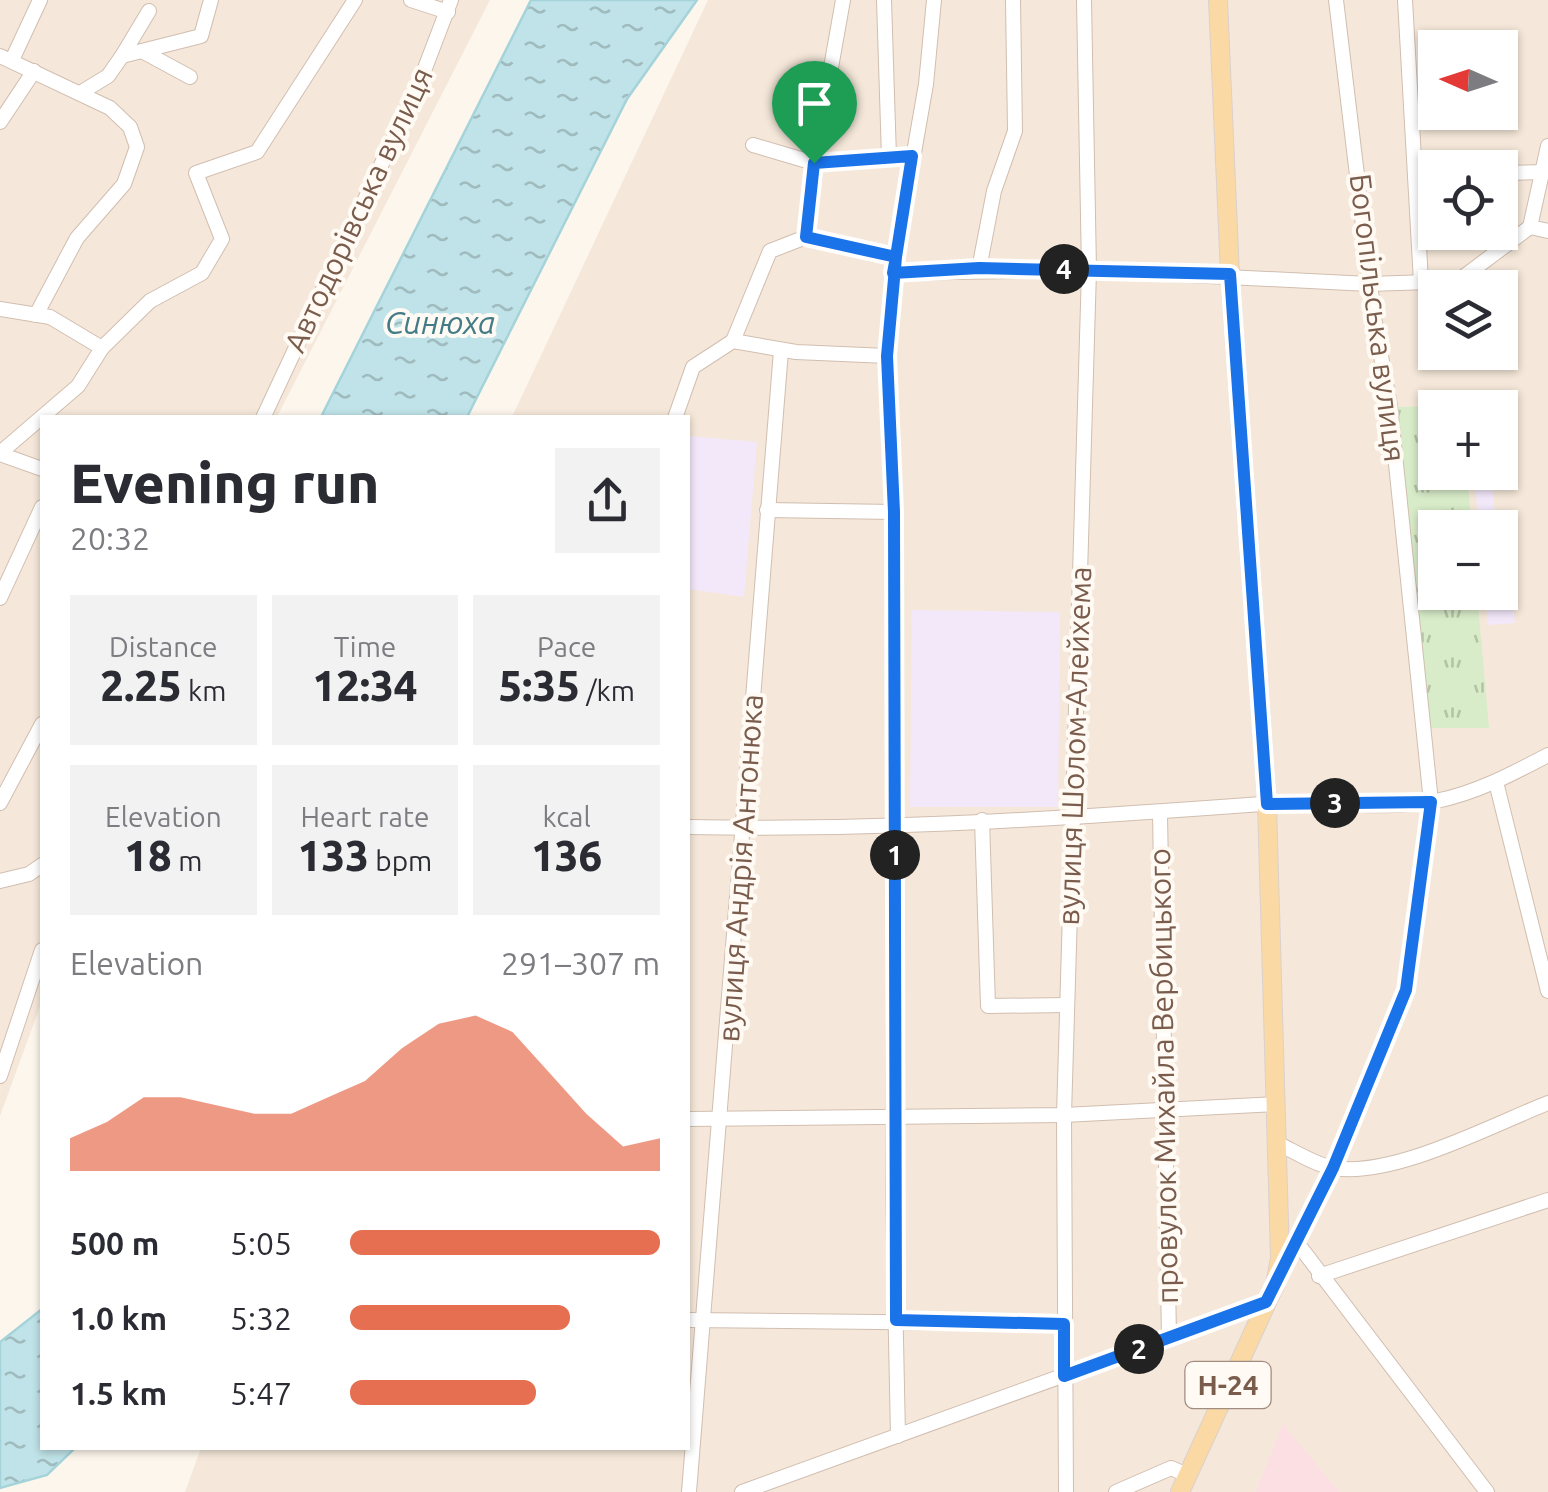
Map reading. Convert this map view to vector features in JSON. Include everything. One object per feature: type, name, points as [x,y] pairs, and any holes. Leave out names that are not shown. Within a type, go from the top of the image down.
[{"type":"main road","name":"Н-24","points":[[1218,0],[1230,274],[1267,804],[1280,1258],[1275,1284]]},
{"type":"main road","name":"Богопільська вулиця","points":[[1180,1486],[1275,1284]]},
{"type":"street","points":[[36,315],[77,238],[124,184],[137,147],[130,126],[120,117],[6,58],[40,0]]},
{"type":"street","points":[[122,56],[201,36],[210,0]]},
{"type":"street","points":[[44,415],[78,386],[102,348],[150,300],[202,272],[222,239],[196,173],[257,152],[354,0]]},
{"type":"street","points":[[411,0],[450,6]]},
{"type":"street","points":[[806,237],[814,163],[843,0]]},
{"type":"street","points":[[884,0],[890,158]]},
{"type":"street","points":[[898,1436],[892,1116],[894,512],[887,356],[893,273],[926,84],[934,0]]},
{"type":"street","points":[[979,268],[994,191],[1015,131],[1014,0]]},
{"type":"street","name":"вулиця Шолом-Алейхема","points":[[1066,1492],[1064,1115],[1090,270],[1084,0]]},
{"type":"street","name":"Богопільська вулиця","points":[[1275,1284],[1333,1168],[1406,990],[1431,802],[1390,406],[1369,284],[1336,0]]},
{"type":"street","points":[[1405,0],[1418,175]]},
{"type":"street","name":"Автодорівська вулиця","points":[[264,415],[345,246],[450,6]]},
{"type":"street","points":[[80,94],[108,76],[149,11]]},
{"type":"street","points":[[142,51],[190,77]]},
{"type":"street","points":[[0,122],[34,71]]},
{"type":"street","points":[[753,145],[814,163],[912,156]]},
{"type":"street","points":[[1473,270],[1530,227],[1546,172],[1548,146]]},
{"type":"street","points":[[1518,173],[1546,172]]},
{"type":"street","points":[[1530,227],[1548,231]]},
{"type":"street","points":[[676,415],[693,366],[734,341],[770,251],[806,237],[896,257]]},
{"type":"street","points":[[893,273],[979,268],[1230,274],[1369,284],[1418,282]]},
{"type":"street","points":[[0,309],[50,317],[102,348]]},
{"type":"street","points":[[734,341],[781,350],[887,356]]},
{"type":"street","name":"вулиця Андрія Антонюка","points":[[689,1492],[781,350]]},
{"type":"street","points":[[40,419],[0,453],[40,469]]},
{"type":"street","points":[[766,510],[894,512]]},
{"type":"street","points":[[0,598],[40,511]]},
{"type":"street","points":[[0,803],[40,728]]},
{"type":"street","points":[[690,827],[895,825],[1160,814],[1267,804],[1431,802],[1496,782],[1548,755]]},
{"type":"street","points":[[1496,782],[1548,992]]},
{"type":"street","name":"провулок Михайла Вербицького","points":[[1160,814],[1169,1338]]},
{"type":"street","points":[[982,820],[988,1006],[1067,1005]]},
{"type":"street","points":[[0,882],[30,874],[40,866]]},
{"type":"street","points":[[0,1076],[40,956]]},
{"type":"street","points":[[1276,1143],[1333,1168],[1402,1160],[1548,1103]]},
{"type":"street","points":[[690,1119],[1064,1115],[1276,1104]]},
{"type":"street","points":[[1319,1276],[1548,1200]]},
{"type":"street","points":[[1298,1244],[1487,1492]]},
{"type":"street","points":[[742,1492],[1266,1302]]},
{"type":"street","points":[[690,1320],[1064,1324]]},
{"type":"street","points":[[1116,1492],[1171,1468],[1180,1486]]},
{"type":"shaded area","points":[[0,0],[490,0],[278,415],[40,415],[40,1006],[0,1116]]},
{"type":"shaded area","points":[[708,0],[1548,0],[1548,1492],[185,1492],[200,1450],[690,1450],[690,415],[513,415]]},
{"type":"shaded area","points":[[690,436],[757,442],[744,597],[690,589]]},
{"type":"shaded area","points":[[1476,490],[1492,490],[1494,510],[1477,510]]},
{"type":"shaded area","points":[[912,610],[1060,612],[1058,807],[910,807]]},
{"type":"shaded area","points":[[1487,610],[1514,610],[1515,623],[1488,625]]},
{"type":"shaded area","points":[[1283,1424],[1339,1492],[1256,1492]]},
{"type":"green space","points":[[1392,407],[1418,407],[1418,490],[1469,490],[1470,510],[1418,510],[1418,610],[1479,610],[1489,728],[1426,728]]},
{"type":"water","name":"Синюха","points":[[531,0],[697,0],[627,99],[468,415],[322,415]]},
{"type":"water","points":[[40,1311],[40,1450],[73,1450],[47,1475],[0,1488],[0,1342]]},
{"type":"route","points":[[814,163],[806,237],[896,257],[893,273],[887,356],[894,512],[892,1116],[896,1320],[1064,1324],[1064,1376],[1266,1302],[1333,1168],[1406,990],[1431,802],[1267,804],[1230,274],[979,268],[893,273],[896,257],[912,156],[814,163]]}]
